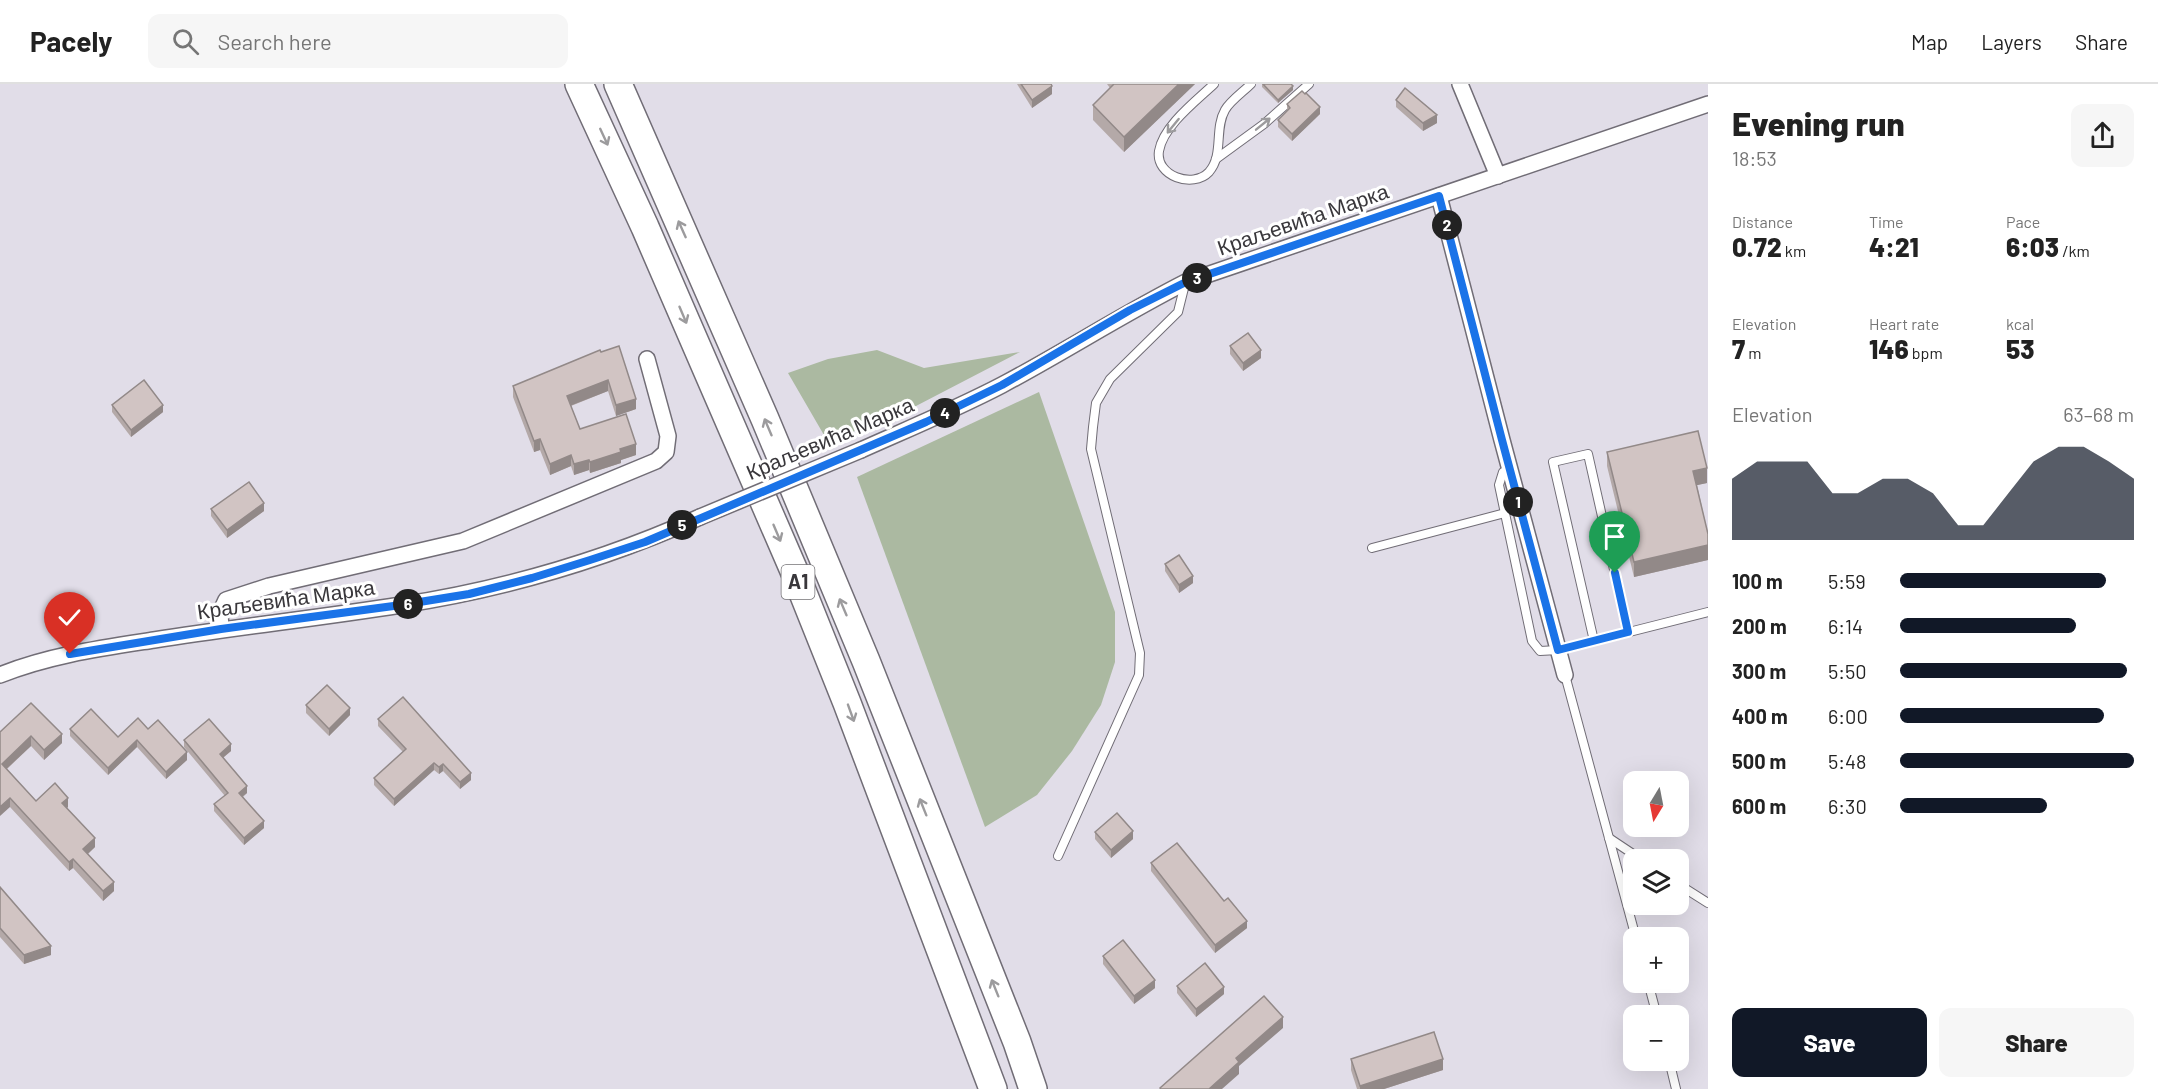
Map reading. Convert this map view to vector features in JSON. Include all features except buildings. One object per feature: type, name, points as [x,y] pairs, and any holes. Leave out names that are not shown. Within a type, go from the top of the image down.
[{"type":"highway","name":"A1","points":[[579,84],[645,227],[795,573],[847,703],[993,1089]]},
{"type":"highway","name":"A1","points":[[618,84],[765,418],[866,661],[1017,1042],[1033,1089]]},
{"type":"street","points":[[1460,84],[1498,176]]},
{"type":"street","name":"Краљевића Марка","points":[[0,675],[26,665],[70,654],[221,629],[401,605],[497,587],[581,563],[634,545],[926,422],[1002,385],[1130,310],[1186,282],[1708,104]]},
{"type":"street","points":[[1439,196],[1565,675]]},
{"type":"street","points":[[221,629],[220,613],[226,600],[269,586],[463,541],[656,461],[666,452],[668,436],[647,359]]},
{"type":"lane","points":[[1214,84],[1168,129],[1158,152],[1166,171],[1176,178],[1191,180],[1201,177],[1209,171],[1216,159],[1264,124],[1309,84]]},
{"type":"lane","points":[[1216,159],[1220,124],[1225,109],[1251,84]]},
{"type":"lane","points":[[1058,856],[1138,675],[1140,653],[1091,449],[1096,404],[1110,379],[1178,312],[1186,282]]},
{"type":"lane","points":[[1594,641],[1553,462],[1588,454],[1628,632]]},
{"type":"lane","points":[[1509,469],[1503,472],[1499,485],[1532,641],[1540,651],[1558,650],[1708,612]]},
{"type":"lane","points":[[1372,548],[1505,513]]},
{"type":"lane","points":[[1565,675],[1633,927]]},
{"type":"lane","points":[[1609,838],[1626,849]]},
{"type":"lane","points":[[1689,891],[1708,903]]},
{"type":"lane","points":[[1672,1071],[1676,1089]]},
{"type":"green space","points":[[877,350],[924,368],[1020,352],[916,406],[828,442],[788,373],[828,359]]},
{"type":"green space","points":[[1039,392],[1115,612],[1115,662],[1101,705],[1072,751],[1037,795],[985,827],[857,477]]},
{"type":"route","points":[[70,654],[221,629],[469,594],[532,578],[645,542],[926,422],[1002,385],[1130,310],[1186,282],[1439,196],[1558,650],[1628,632],[1615,573]]}]
